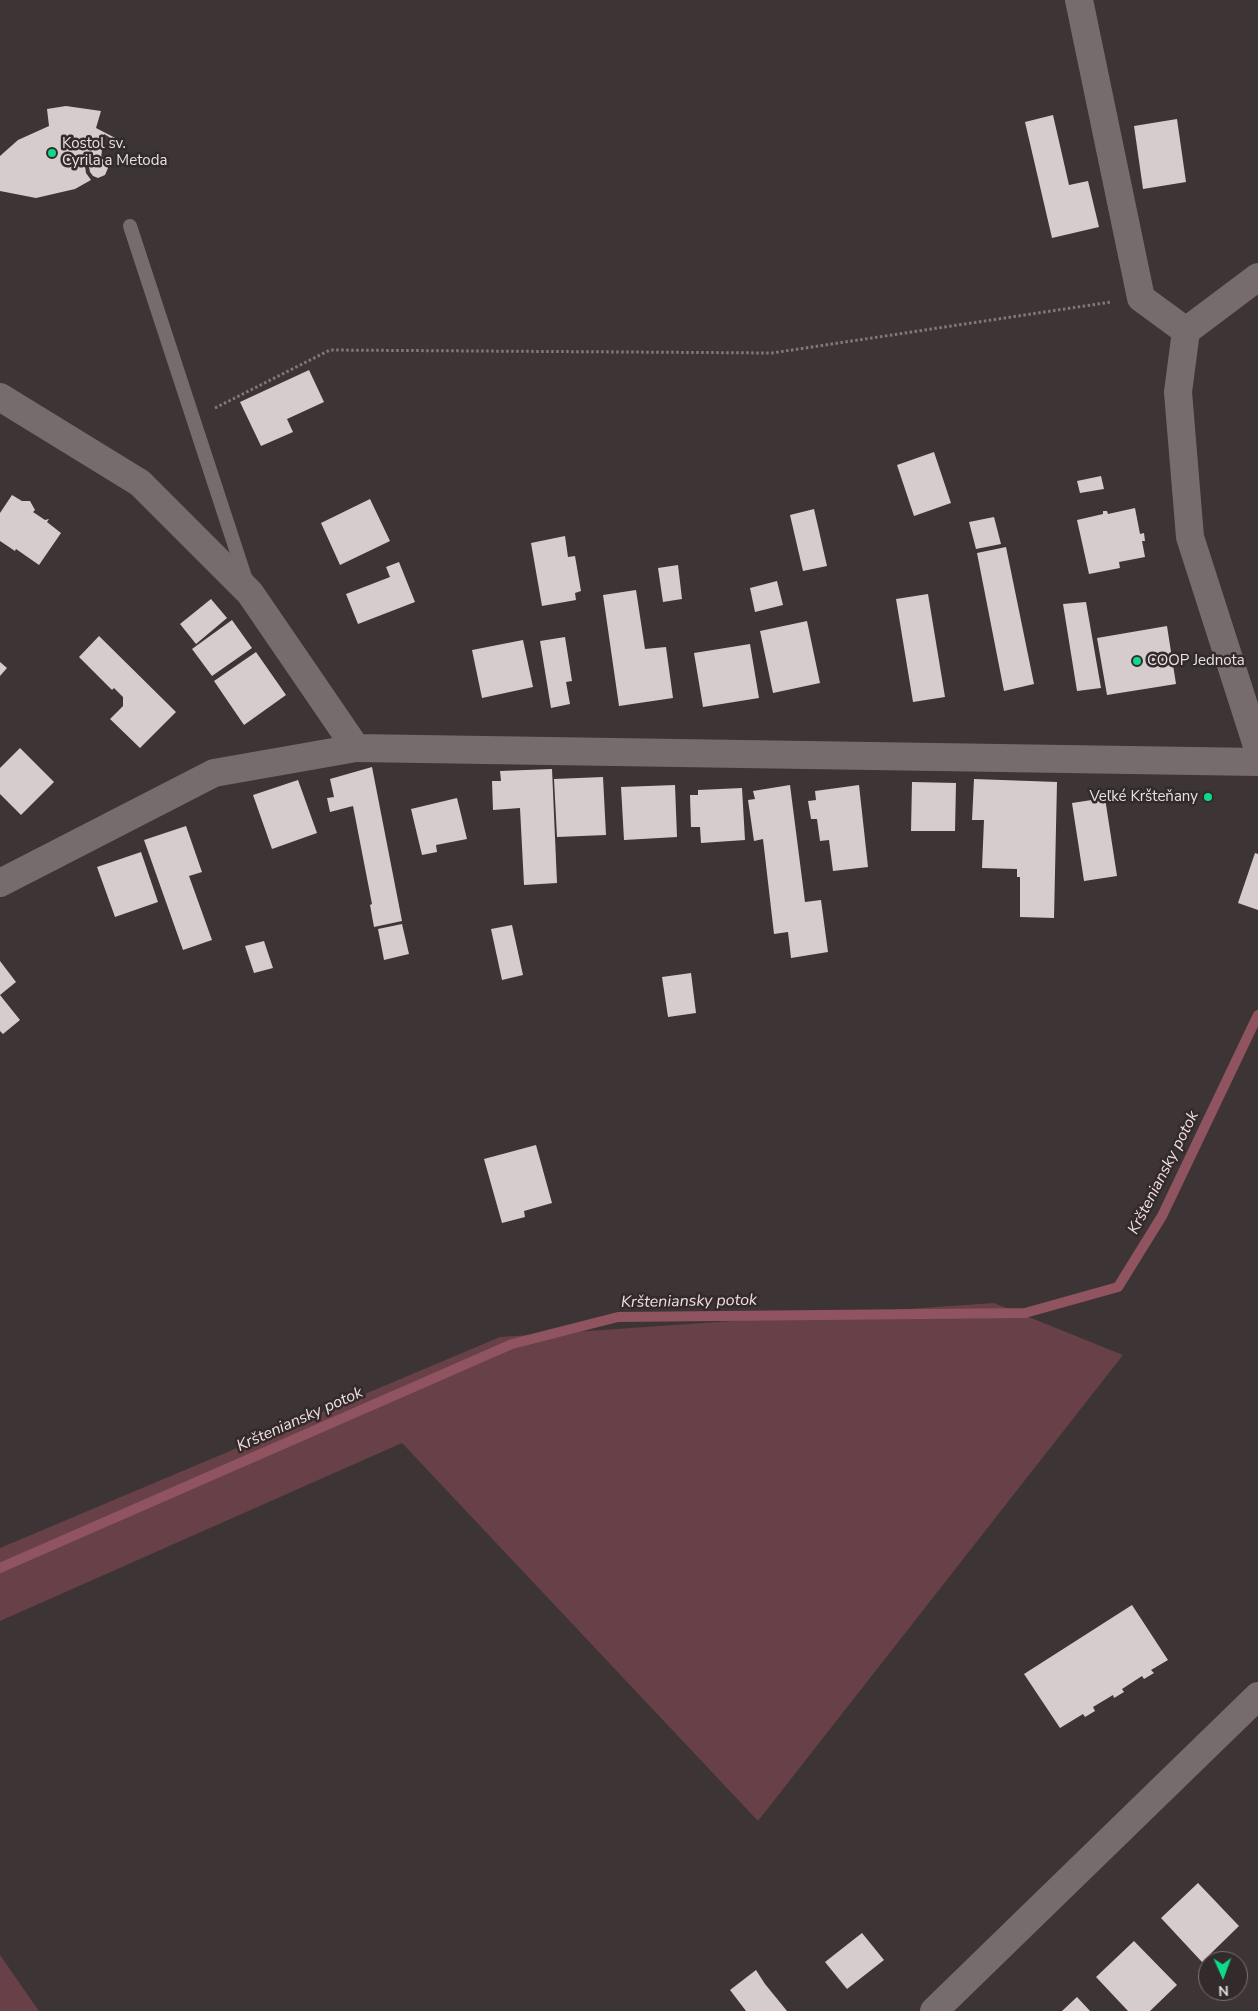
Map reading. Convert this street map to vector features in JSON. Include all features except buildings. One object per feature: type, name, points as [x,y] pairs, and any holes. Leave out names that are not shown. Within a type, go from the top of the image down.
[{"type":"street","points":[[1079,0],[1141,298],[1186,331]]},
{"type":"street","points":[[1258,277],[1186,331],[1178,392],[1190,537],[1258,750]]},
{"type":"street","points":[[0,397],[140,483],[250,593],[356,748]]},
{"type":"street","points":[[0,883],[214,773],[356,748],[1258,762]]},
{"type":"street","points":[[934,2011],[1258,1696]]},
{"type":"lane","points":[[130,226],[250,593]]},
{"type":"path","points":[[192,420],[330,350],[772,352],[1141,298]]},
{"type":"shaded area","points":[[994,1303],[1123,1355],[758,1821],[402,1443],[0,1621],[0,1548],[500,1337]]},
{"type":"shaded area","points":[[0,1955],[39,2011],[0,2011]]},
{"type":"waterway","name":"Kršteniansky potok","points":[[0,1568],[512,1344],[618,1317],[1025,1313],[1118,1287],[1162,1216],[1258,1015]]},
{"type":"place","name":"Kostol sv. Cyrila a Metoda","points":[[52,153]]},
{"type":"place","name":"COOP Jednota","points":[[1137,661]]},
{"type":"place","name":"Veľké Kršteňany","points":[[1208,797]]}]
